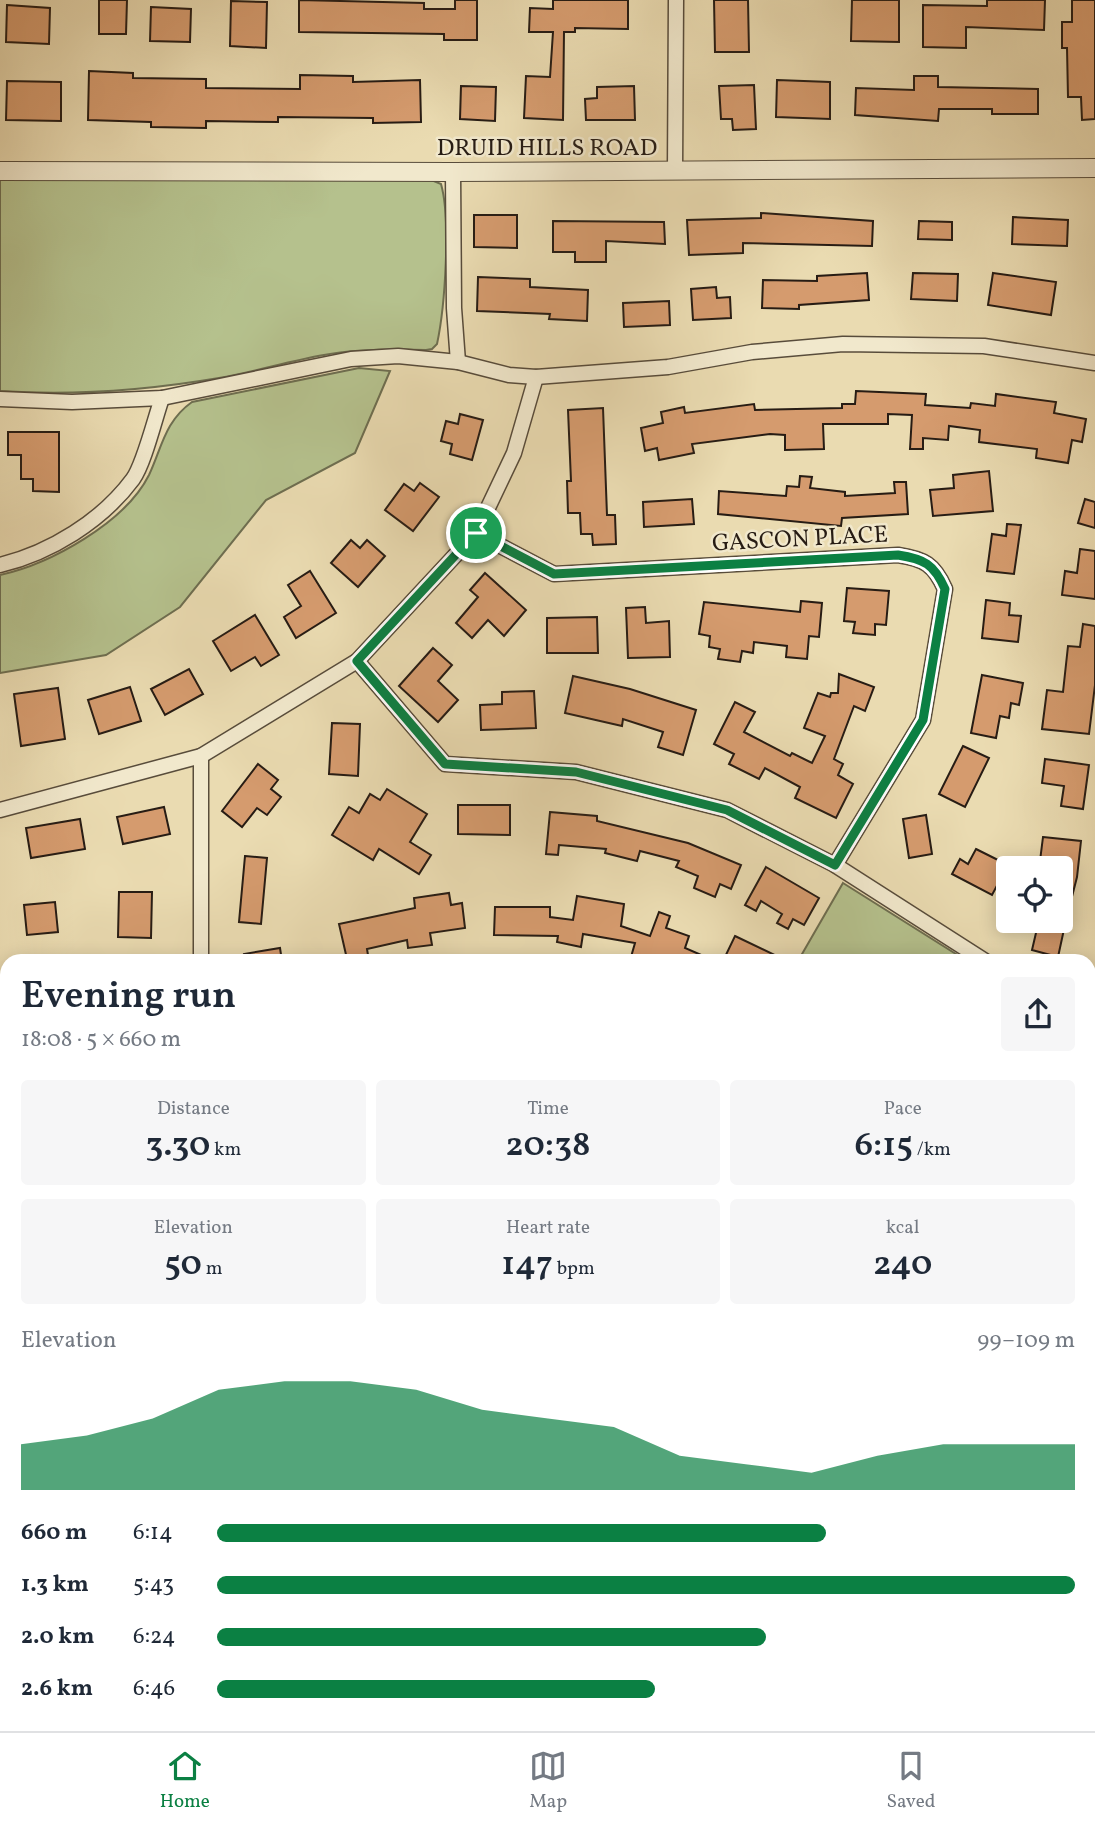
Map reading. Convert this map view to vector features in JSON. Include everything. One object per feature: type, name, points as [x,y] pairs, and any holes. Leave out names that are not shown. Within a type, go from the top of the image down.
[{"type":"street","points":[[675,171],[676,0]]},
{"type":"street","name":"DRUID HILLS ROAD","points":[[0,171],[453,172],[1095,168]]},
{"type":"street","points":[[453,172],[454,308],[458,362]]},
{"type":"street","points":[[0,399],[72,402],[162,398],[351,359],[398,356],[458,362],[509,375],[536,377],[668,368],[752,352],[844,344],[984,346],[1095,363]]},
{"type":"street","points":[[0,810],[201,756],[357,661],[476,533],[514,453],[536,377]]},
{"type":"street","points":[[0,565],[31,557],[94,519],[134,478],[162,398]]},
{"type":"street","name":"GASCON PLACE","points":[[476,533],[554,574],[898,555],[923,559],[937,571],[945,589],[923,720],[835,865]]},
{"type":"street","points":[[357,661],[445,764],[576,772],[714,807],[835,865],[974,954]]},
{"type":"street","points":[[201,756],[201,954]]},
{"type":"green space","points":[[0,179],[429,179],[441,184],[446,219],[444,286],[437,344],[426,350],[337,353],[232,376],[165,386],[82,392],[0,391]]},
{"type":"green space","points":[[359,368],[390,371],[355,453],[266,500],[180,607],[106,655],[0,673],[0,575],[20,570],[63,551],[104,525],[123,509],[138,493],[149,475],[165,435],[183,409],[192,402]]},
{"type":"green space","points":[[843,883],[956,954],[802,954]]},
{"type":"building","points":[[99,0],[127,0],[126,34],[99,34]]},
{"type":"building","points":[[299,0],[424,3],[424,9],[455,9],[455,0],[477,0],[477,40],[444,40],[444,34],[299,32]]},
{"type":"building","points":[[553,0],[628,0],[628,29],[575,28],[575,32],[564,32],[563,120],[524,118],[526,76],[550,77],[553,32],[529,32],[530,8],[553,9]]},
{"type":"building","points":[[714,0],[748,0],[749,52],[715,52]]},
{"type":"building","points":[[852,0],[899,0],[899,42],[851,41]]},
{"type":"building","points":[[987,0],[1045,0],[1044,30],[966,27],[966,48],[923,47],[923,5],[987,6]]},
{"type":"building","points":[[1072,0],[1095,0],[1095,119],[1082,120],[1081,97],[1068,97],[1067,48],[1062,48],[1062,22],[1072,22]]},
{"type":"building","points":[[231,1],[267,2],[266,48],[230,46]]},
{"type":"building","points":[[7,5],[50,8],[49,44],[6,42]]},
{"type":"building","points":[[151,7],[191,9],[190,42],[150,41]]},
{"type":"building","points":[[89,71],[133,73],[133,78],[206,79],[206,88],[300,89],[300,75],[353,76],[353,82],[420,80],[421,122],[373,123],[373,118],[278,117],[278,122],[206,121],[206,128],[151,127],[151,122],[88,120]]},
{"type":"building","points":[[914,76],[938,76],[938,87],[1038,89],[1038,114],[992,114],[992,109],[939,109],[938,121],[855,115],[856,88],[914,90]]},
{"type":"building","points":[[777,80],[830,82],[830,119],[776,117]]},
{"type":"building","points":[[7,81],[61,82],[61,121],[6,120]]},
{"type":"building","points":[[754,85],[756,129],[733,130],[732,119],[721,119],[719,86]]},
{"type":"building","points":[[461,86],[496,87],[495,121],[460,119]]},
{"type":"building","points":[[634,86],[635,120],[586,120],[585,99],[597,98],[597,87]]},
{"type":"building","points":[[761,213],[873,221],[872,246],[743,243],[743,253],[689,255],[687,220],[761,218]]},
{"type":"building","points":[[474,215],[517,215],[517,248],[474,247]]},
{"type":"building","points":[[1013,217],[1068,220],[1067,246],[1012,244]]},
{"type":"building","points":[[553,221],[664,222],[665,244],[606,241],[606,262],[575,262],[575,252],[553,252]]},
{"type":"building","points":[[919,221],[952,222],[952,240],[918,239]]},
{"type":"building","points":[[867,273],[869,300],[799,305],[799,309],[762,308],[763,280],[817,281],[817,276]]},
{"type":"building","points":[[913,273],[958,274],[957,301],[911,299]]},
{"type":"building","points":[[993,273],[1056,282],[1051,315],[988,305]]},
{"type":"building","points":[[478,277],[530,279],[530,287],[588,290],[587,321],[549,319],[550,314],[477,311]]},
{"type":"building","points":[[716,287],[717,298],[730,297],[731,318],[693,320],[691,289]]},
{"type":"building","points":[[669,301],[670,325],[624,327],[623,303]]},
{"type":"building","points":[[856,391],[926,394],[925,405],[970,408],[971,403],[995,406],[996,394],[1056,402],[1054,413],[1086,419],[1082,442],[1072,440],[1068,463],[1036,458],[1037,449],[979,442],[980,430],[949,426],[948,440],[923,438],[923,449],[910,449],[912,415],[888,414],[888,424],[823,424],[824,449],[785,450],[785,435],[770,434],[692,444],[694,453],[659,460],[657,448],[645,451],[641,428],[663,423],[661,412],[684,407],[685,413],[754,404],[755,410],[842,408],[842,404],[855,404]]},
{"type":"building","points":[[603,408],[607,515],[615,515],[616,544],[593,545],[592,534],[581,534],[580,513],[568,513],[567,481],[571,481],[568,410]]},
{"type":"building","points":[[460,414],[483,420],[472,460],[450,454],[452,444],[441,441],[446,421],[458,424]]},
{"type":"building","points":[[8,432],[59,432],[59,492],[33,491],[33,479],[21,479],[21,455],[8,455]]},
{"type":"building","points":[[989,471],[993,511],[933,516],[930,490],[954,488],[953,475]]},
{"type":"building","points":[[800,476],[812,477],[810,488],[845,492],[845,496],[895,493],[894,482],[906,482],[908,514],[842,518],[841,526],[718,514],[719,491],[786,496],[787,486],[799,487]]},
{"type":"building","points":[[420,483],[439,497],[413,531],[385,510],[404,484],[414,491]]},
{"type":"building","points":[[692,499],[694,524],[644,527],[643,502]]},
{"type":"building","points":[[1085,499],[1095,502],[1095,528],[1078,523]]},
{"type":"building","points":[[1007,524],[1021,525],[1014,574],[987,571],[992,534],[1006,536]]},
{"type":"building","points":[[351,540],[360,548],[367,540],[385,556],[358,587],[331,563]]},
{"type":"building","points":[[1080,549],[1095,551],[1095,599],[1062,595],[1065,571],[1077,573]]},
{"type":"building","points":[[310,571],[336,613],[296,638],[284,617],[301,606],[288,585]]},
{"type":"building","points":[[485,573],[526,610],[504,636],[488,620],[472,638],[456,623],[478,597],[470,590]]},
{"type":"building","points":[[847,588],[889,591],[886,625],[875,624],[875,635],[853,633],[855,622],[844,621]]},
{"type":"building","points":[[986,600],[1010,603],[1009,615],[1021,616],[1018,642],[982,638]]},
{"type":"building","points":[[801,601],[822,603],[819,637],[809,636],[807,659],[786,657],[787,646],[754,642],[753,653],[742,651],[740,662],[718,659],[720,649],[709,647],[710,636],[699,634],[704,602],[800,612]]},
{"type":"building","points":[[645,607],[646,623],[669,621],[670,657],[628,658],[626,608]]},
{"type":"building","points":[[255,615],[279,655],[261,666],[255,657],[231,671],[213,641]]},
{"type":"building","points":[[597,617],[598,653],[547,653],[547,618]]},
{"type":"building","points":[[1083,624],[1095,626],[1095,685],[1089,734],[1042,729],[1047,690],[1063,692],[1068,646],[1080,647]]},
{"type":"building","points":[[433,648],[452,665],[438,681],[458,700],[438,722],[399,686]]},
{"type":"building","points":[[189,669],[203,694],[165,715],[151,689]]},
{"type":"building","points":[[839,674],[874,687],[865,711],[854,706],[834,759],[843,764],[838,775],[853,784],[836,818],[795,798],[800,787],[765,768],[759,779],[729,764],[734,754],[714,744],[735,702],[755,712],[744,732],[790,756],[792,753],[812,763],[825,736],[804,728],[818,693],[830,697],[831,693],[838,693]]},
{"type":"building","points":[[982,675],[1023,683],[1019,705],[1011,703],[1009,718],[1000,716],[996,738],[971,733]]},
{"type":"building","points":[[573,676],[630,689],[696,710],[683,755],[658,747],[663,732],[623,719],[622,726],[565,713]]},
{"type":"building","points":[[130,687],[141,721],[99,734],[88,700]]},
{"type":"building","points":[[58,688],[65,739],[21,746],[14,694]]},
{"type":"building","points":[[534,691],[536,728],[481,730],[480,705],[502,704],[502,692]]},
{"type":"building","points":[[332,723],[360,724],[358,776],[329,774]]},
{"type":"building","points":[[963,746],[989,758],[965,807],[939,794]]},
{"type":"building","points":[[1045,759],[1089,765],[1083,809],[1061,806],[1064,786],[1042,783]]},
{"type":"building","points":[[258,764],[278,780],[271,789],[281,797],[267,815],[257,808],[242,827],[222,811]]},
{"type":"building","points":[[387,789],[427,814],[410,842],[431,855],[419,874],[379,849],[373,860],[332,835],[349,807],[359,813],[370,794],[380,800]]},
{"type":"building","points":[[458,805],[510,805],[510,835],[458,834]]},
{"type":"building","points":[[164,807],[170,834],[123,844],[117,817]]},
{"type":"building","points":[[550,812],[597,816],[597,821],[688,843],[741,865],[731,889],[720,884],[715,897],[694,888],[698,876],[676,867],[679,861],[640,851],[637,861],[605,853],[606,849],[559,845],[558,855],[546,854]]},
{"type":"building","points":[[926,815],[932,854],[909,858],[903,819]]},
{"type":"building","points":[[80,819],[85,849],[31,858],[26,828]]},
{"type":"building","points":[[1043,837],[1081,841],[1073,893],[1073,856],[1041,856]]},
{"type":"building","points":[[976,849],[996,859],[996,888],[992,895],[952,874],[960,859],[968,864]]},
{"type":"building","points":[[245,856],[267,858],[261,924],[239,922]]},
{"type":"building","points":[[766,867],[819,898],[804,925],[793,919],[788,929],[777,923],[782,914],[761,901],[756,911],[745,905]]},
{"type":"building","points":[[119,892],[152,892],[151,938],[118,937]]},
{"type":"building","points":[[449,893],[451,905],[462,903],[465,928],[430,933],[432,945],[408,948],[407,940],[367,949],[368,954],[346,954],[339,924],[415,908],[414,898]]},
{"type":"building","points":[[577,896],[624,904],[621,926],[650,936],[659,912],[670,916],[666,928],[689,936],[685,948],[699,954],[632,954],[635,943],[583,934],[581,947],[557,942],[558,936],[494,935],[495,907],[550,907],[550,917],[573,920]]},
{"type":"building","points":[[55,902],[58,932],[27,935],[24,905]]},
{"type":"building","points":[[1036,933],[1063,933],[1059,954],[1032,950]]},
{"type":"building","points":[[735,936],[772,954],[726,954]]},
{"type":"building","points":[[280,948],[281,954],[244,954]]},
{"type":"route","points":[[476,533],[554,574],[898,555],[923,559],[937,571],[945,589],[923,720],[835,865],[727,810],[576,772],[445,764],[357,661],[476,533]]}]
